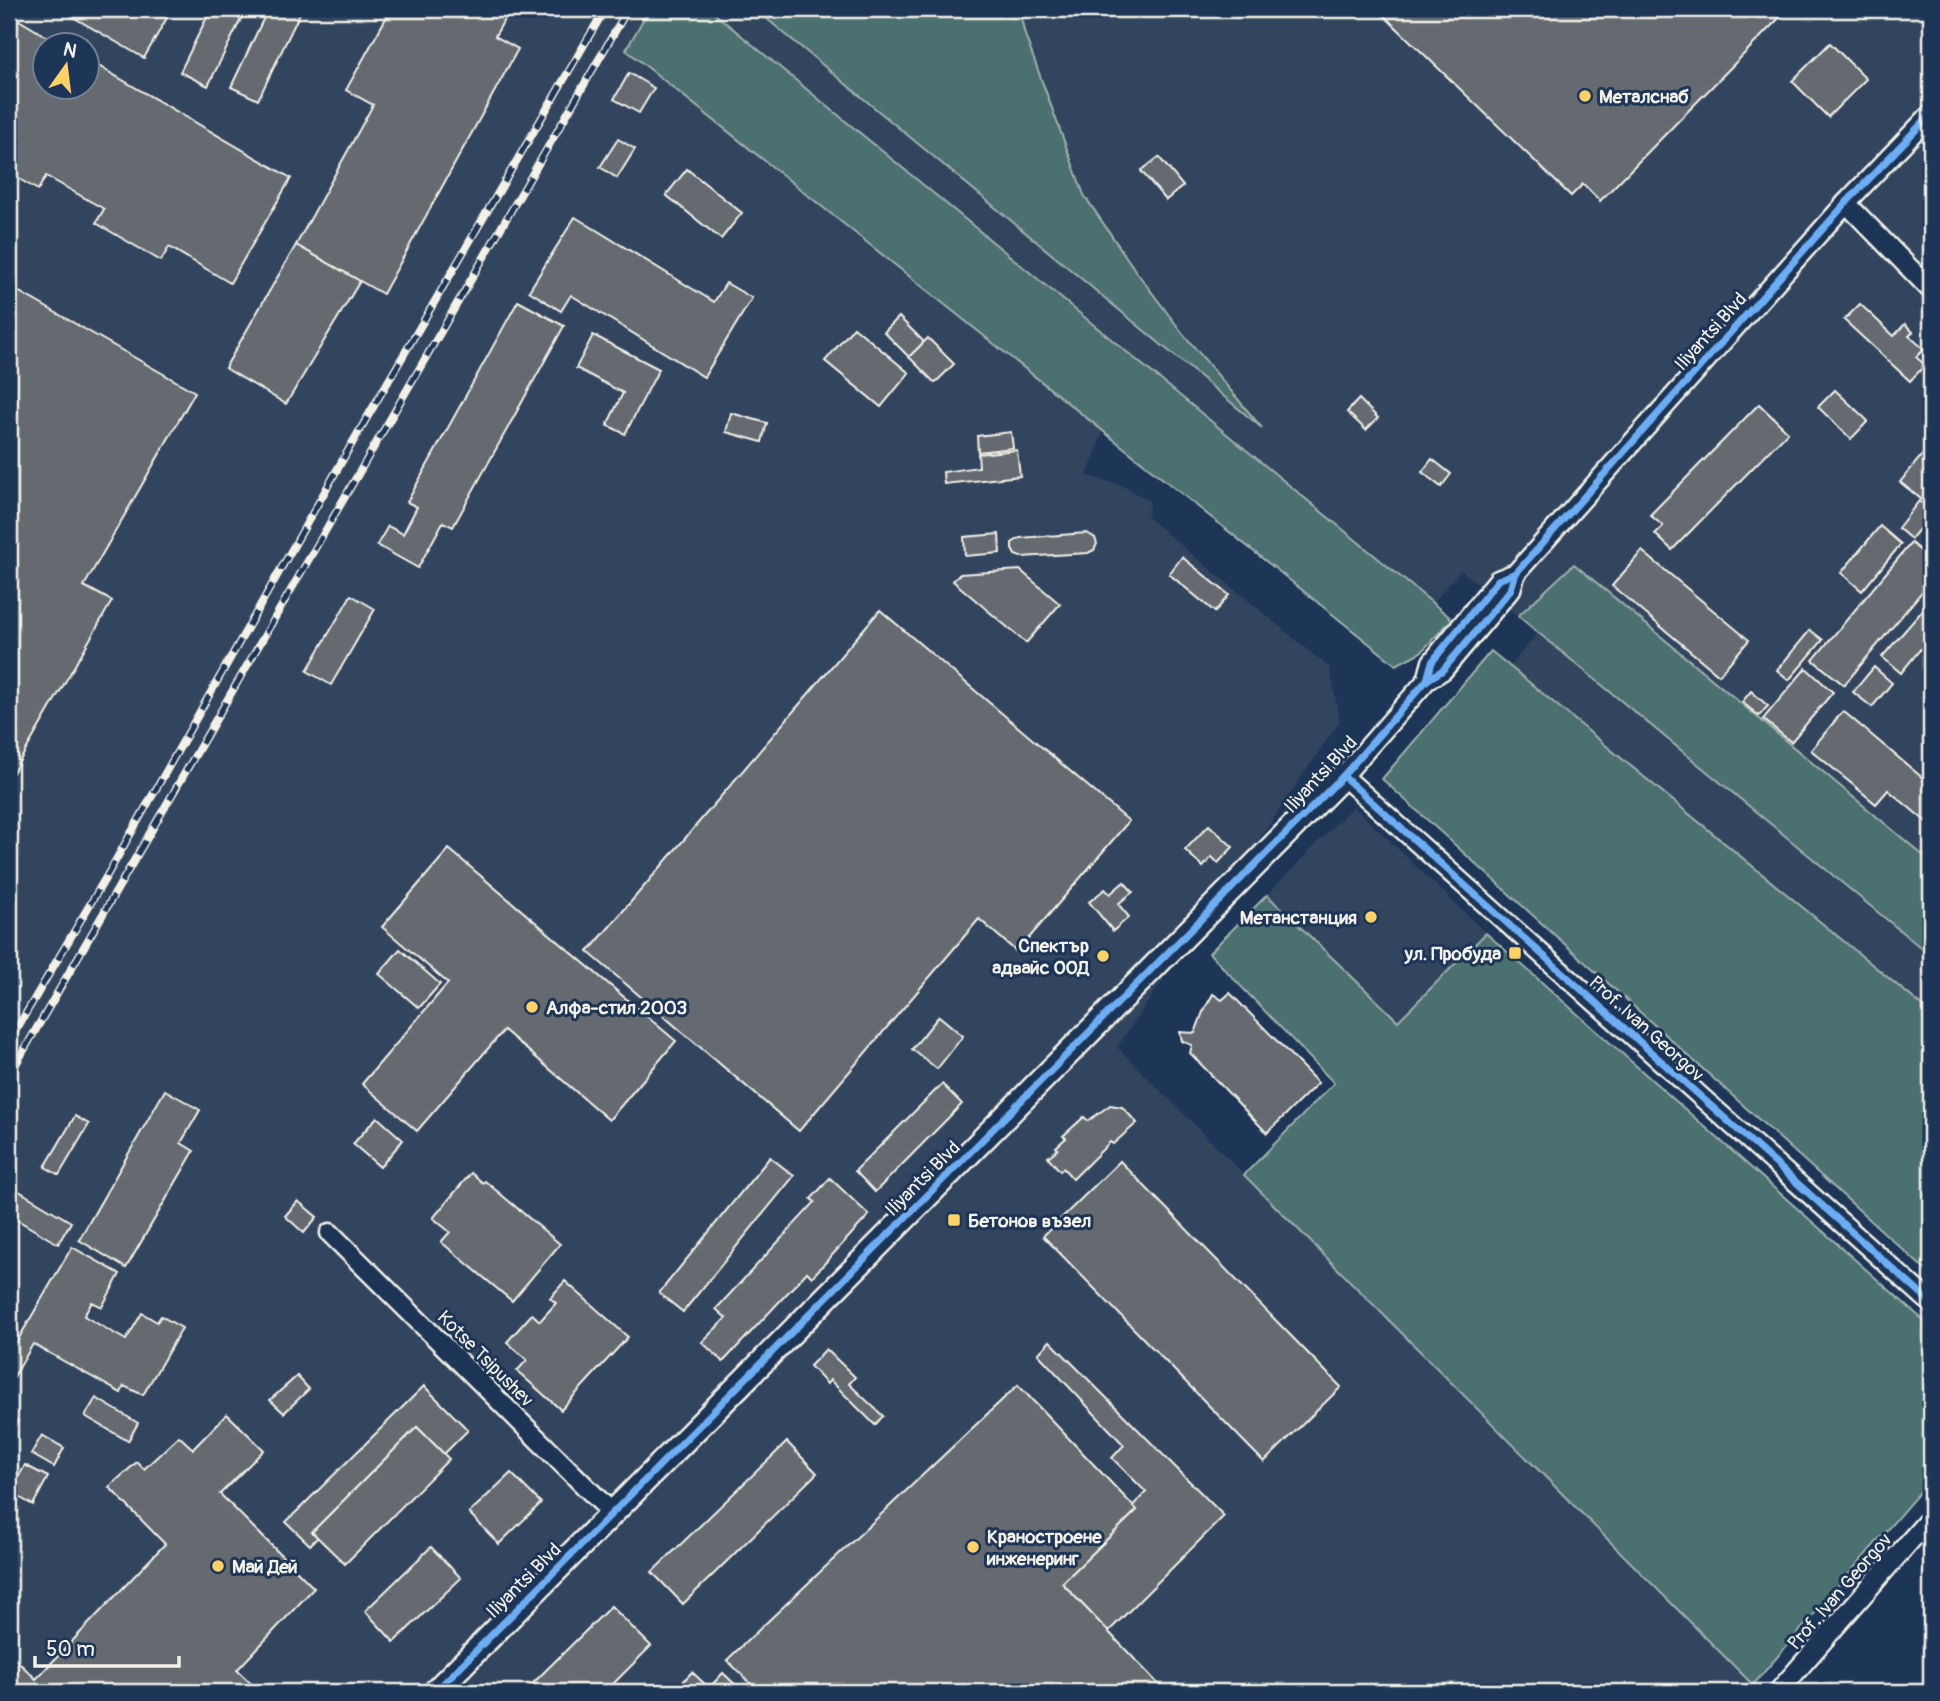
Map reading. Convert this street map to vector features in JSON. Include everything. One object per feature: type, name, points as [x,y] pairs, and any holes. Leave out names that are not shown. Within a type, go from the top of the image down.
[{"type":"street","name":"Iliyantsi Blvd","points":[[435,1692],[1343,776],[1427,680],[1443,670],[1511,589],[1516,573],[1846,204],[1931,114]]},
{"type":"street","points":[[1846,204],[1931,290]]},
{"type":"street","name":"Prof. Ivan Georgov","points":[[1343,776],[1931,1303]]},
{"type":"street","name":"Kotse Tsipushev","points":[[330,1233],[612,1513]]},
{"type":"street","name":"Prof. Ivan Georgov","points":[[1778,1692],[1931,1517]]},
{"type":"shaded area","points":[[9,9],[649,9],[626,50],[1104,430],[1087,476],[1122,485],[1150,502],[1147,517],[1330,668],[1340,721],[1117,1047],[1753,1685],[1747,1692],[9,1692]]},
{"type":"shaded area","points":[[709,9],[755,9],[1258,424],[1184,335],[1135,270],[1084,194],[1025,35],[1019,9],[1931,9],[1931,862],[1575,565],[1518,616],[1461,570],[1433,603]]},
{"type":"shaded area","points":[[1538,633],[1931,956],[1931,1013],[1510,666]]},
{"type":"shaded area","points":[[1353,806],[1486,933],[1398,1021],[1267,895]]},
{"type":"green space","points":[[649,9],[709,9],[1452,619],[1421,652],[1396,665],[626,50]]},
{"type":"green space","points":[[755,9],[1019,9],[1025,35],[1084,195],[1184,335],[1262,428]]},
{"type":"green space","points":[[1574,564],[1931,862],[1931,956],[1518,616]]},
{"type":"green space","points":[[1491,651],[1931,1013],[1931,1275],[1382,779]]},
{"type":"green space","points":[[1267,895],[1398,1021],[1486,933],[1931,1327],[1931,1479],[1753,1685],[1244,1175],[1334,1083],[1209,953]]},
{"type":"building","points":[[59,9],[157,9],[168,16],[144,58]]},
{"type":"building","points":[[211,9],[246,9],[208,86],[180,72]]},
{"type":"building","points":[[268,9],[302,9],[258,100],[231,87]]},
{"type":"building","points":[[391,9],[510,9],[495,36],[518,49],[383,294],[296,245],[373,105],[346,90]]},
{"type":"building","name":"Металснаб","points":[[1377,9],[1788,9],[1600,201],[1583,184],[1571,196]]},
{"type":"building","points":[[9,14],[39,32],[32,32],[32,102],[102,102],[102,68],[291,178],[230,283],[169,247],[161,261],[96,223],[104,209],[46,176],[38,190],[9,173]]},
{"type":"building","points":[[1830,43],[1866,79],[1828,117],[1792,81]]},
{"type":"building","points":[[629,73],[654,88],[639,113],[614,99]]},
{"type":"building","points":[[618,139],[635,149],[617,178],[600,167]]},
{"type":"building","points":[[1159,157],[1183,186],[1166,200],[1141,171]]},
{"type":"building","points":[[687,169],[742,213],[721,239],[666,195]]},
{"type":"building","points":[[575,217],[714,302],[726,283],[752,298],[704,377],[571,295],[561,311],[529,291]]},
{"type":"building","points":[[296,245],[360,281],[286,404],[225,368]]},
{"type":"building","points":[[9,286],[195,392],[84,586],[112,601],[11,776],[9,775]]},
{"type":"building","points":[[518,301],[564,326],[453,527],[443,522],[418,568],[377,545],[388,526],[403,534],[417,507],[407,502]]},
{"type":"building","points":[[1860,304],[1894,336],[1905,324],[1913,332],[1909,336],[1924,349],[1916,357],[1925,365],[1910,381],[1844,320]]},
{"type":"building","points":[[899,317],[924,342],[909,357],[884,332]]},
{"type":"building","points":[[854,327],[909,373],[881,407],[825,361]]},
{"type":"building","points":[[593,335],[659,369],[625,434],[607,425],[623,393],[576,368]]},
{"type":"building","points":[[928,338],[954,364],[935,383],[909,357]]},
{"type":"building","points":[[1835,390],[1868,421],[1851,439],[1818,407]]},
{"type":"building","points":[[1359,399],[1378,418],[1366,430],[1347,412]]},
{"type":"building","points":[[1759,404],[1788,432],[1672,550],[1655,534],[1663,526],[1650,515]]},
{"type":"building","points":[[731,413],[767,423],[762,442],[726,432]]},
{"type":"building","points":[[1011,432],[1013,448],[978,452],[977,436]]},
{"type":"building","points":[[1931,444],[1931,496],[1926,503],[1900,482]]},
{"type":"building","points":[[1017,450],[1020,476],[944,484],[943,472],[979,467],[978,454]]},
{"type":"building","points":[[1432,459],[1451,474],[1441,487],[1422,472]]},
{"type":"building","points":[[1919,501],[1931,511],[1931,515],[1911,539],[1898,528]]},
{"type":"building","points":[[1880,526],[1901,544],[1862,591],[1841,573]]},
{"type":"building","points":[[1087,533],[1095,538],[1097,544],[1094,550],[1088,553],[1021,557],[1015,555],[1012,549],[1012,543],[1020,538]]},
{"type":"building","points":[[999,534],[1000,553],[965,556],[964,537]]},
{"type":"building","points":[[1911,543],[1931,560],[1931,581],[1844,685],[1813,660]]},
{"type":"building","points":[[1642,551],[1749,640],[1719,675],[1612,586]]},
{"type":"building","points":[[1182,557],[1229,595],[1215,612],[1169,574]]},
{"type":"building","points":[[1020,570],[1060,604],[1026,643],[953,581],[960,574]]},
{"type":"building","points":[[351,595],[375,609],[331,685],[307,671]]},
{"type":"building","points":[[880,610],[1129,821],[1017,952],[979,919],[799,1131],[588,952]]},
{"type":"building","points":[[1922,611],[1931,619],[1931,636],[1901,673],[1882,657]]},
{"type":"building","points":[[1810,630],[1823,640],[1789,680],[1777,670]]},
{"type":"building","points":[[1874,667],[1892,683],[1872,707],[1853,692]]},
{"type":"building","points":[[1806,668],[1833,692],[1791,742],[1763,719]]},
{"type":"building","points":[[1751,691],[1768,706],[1759,716],[1742,702]]},
{"type":"building","points":[[1843,711],[1931,785],[1930,825],[1888,790],[1876,804],[1811,750]]},
{"type":"building","points":[[1209,825],[1233,847],[1218,863],[1212,857],[1203,867],[1185,850]]},
{"type":"building","name":"Алфа-стил 2003","points":[[449,849],[676,1041],[609,1120],[504,1030],[417,1131],[362,1084],[448,983],[382,927]]},
{"type":"building","points":[[1124,882],[1133,892],[1118,904],[1129,917],[1113,931],[1089,902],[1105,889],[1110,894]]},
{"type":"building","points":[[400,949],[440,984],[419,1008],[379,974]]},
{"type":"building","points":[[1230,993],[1318,1083],[1267,1133],[1190,1053],[1192,1045],[1182,1041],[1180,1032],[1195,1033],[1213,994],[1222,1000]]},
{"type":"building","points":[[939,1016],[963,1036],[937,1069],[912,1049]]},
{"type":"building","points":[[942,1084],[962,1104],[875,1192],[855,1171]]},
{"type":"building","points":[[165,1090],[200,1110],[181,1143],[194,1151],[126,1268],[79,1240]]},
{"type":"building","points":[[1110,1105],[1122,1107],[1137,1123],[1113,1144],[1110,1142],[1073,1179],[1063,1168],[1060,1171],[1048,1157],[1066,1138],[1063,1136],[1084,1117],[1088,1121]]},
{"type":"building","points":[[75,1116],[89,1124],[59,1175],[45,1167]]},
{"type":"building","points":[[377,1117],[403,1140],[380,1167],[353,1144]]},
{"type":"building","points":[[770,1157],[794,1176],[683,1312],[659,1293]]},
{"type":"building","points":[[1120,1161],[1341,1387],[1264,1462],[1043,1236]]},
{"type":"building","points":[[471,1173],[483,1183],[485,1181],[560,1244],[512,1301],[441,1242],[450,1232],[433,1218]]},
{"type":"building","points":[[830,1178],[869,1215],[812,1277],[807,1272],[723,1362],[702,1342],[726,1318],[716,1309],[815,1202],[811,1199]]},
{"type":"building","points":[[9,1185],[71,1222],[58,1244],[9,1215]]},
{"type":"building","points":[[298,1201],[317,1217],[304,1233],[285,1216]]},
{"type":"building","points":[[72,1247],[120,1274],[102,1307],[92,1302],[84,1316],[126,1340],[142,1313],[157,1322],[161,1316],[182,1328],[143,1395],[124,1386],[121,1393],[33,1344],[9,1385],[9,1355]]},
{"type":"building","points":[[565,1281],[628,1337],[561,1410],[517,1371],[527,1360],[507,1342],[532,1314],[540,1321],[556,1303],[550,1298]]},
{"type":"building","points":[[1050,1341],[1224,1516],[1108,1632],[1062,1583],[1137,1510],[1133,1506],[1146,1492],[1112,1458],[1124,1445],[1038,1354]]},
{"type":"building","points":[[826,1349],[855,1377],[849,1384],[883,1416],[875,1425],[830,1380],[827,1384],[810,1366]]},
{"type":"building","points":[[297,1376],[309,1389],[284,1413],[270,1400]]},
{"type":"building","name":"Краностроене инженеринг","points":[[1018,1385],[1137,1510],[1062,1583],[1166,1692],[759,1692],[727,1660]]},
{"type":"building","points":[[424,1386],[468,1430],[444,1454],[417,1427],[312,1532],[318,1537],[310,1545],[286,1522]]},
{"type":"building","points":[[96,1398],[138,1423],[128,1441],[85,1416]]},
{"type":"building","name":"Май Дей","points":[[227,1414],[264,1450],[220,1494],[314,1588],[237,1670],[260,1692],[9,1692],[9,1653],[36,1679],[165,1544],[109,1487],[137,1462],[144,1469],[179,1436],[193,1449]]},
{"type":"building","points":[[9,1416],[18,1421],[9,1435]]},
{"type":"building","points":[[417,1427],[449,1459],[345,1564],[312,1532]]},
{"type":"building","points":[[42,1435],[64,1448],[54,1467],[31,1454]]},
{"type":"building","points":[[787,1442],[817,1473],[683,1604],[652,1572]]},
{"type":"building","points":[[25,1465],[48,1477],[33,1505],[10,1492]]},
{"type":"building","points":[[511,1473],[541,1503],[499,1544],[469,1513]]},
{"type":"building","points":[[431,1547],[461,1578],[394,1642],[365,1611]]},
{"type":"building","points":[[611,1606],[651,1646],[605,1692],[524,1692]]},
{"type":"building","points":[[692,1672],[709,1688],[723,1673],[743,1692],[673,1692]]},
{"type":"railway","points":[[9,1042],[605,9]]},
{"type":"railway","points":[[9,1076],[628,9]]},
{"type":"cycle path","points":[[1427,680],[1432,662],[1498,580],[1516,573],[1846,203],[1931,114]]},
{"type":"cycle path","points":[[435,1692],[1343,776],[1427,680],[1443,670],[1511,589],[1516,573]]},
{"type":"cycle path","points":[[1343,776],[1931,1303]]},
{"type":"place","name":"Металснаб","points":[[1585,96]]},
{"type":"place","name":"Метанстанция","points":[[1371,917]]},
{"type":"place","name":"ул. Пробуда","points":[[1515,953]]},
{"type":"place","name":"Спектър адвайс ООД","points":[[1103,956]]},
{"type":"place","name":"Алфа-стил 2003","points":[[532,1007]]},
{"type":"place","name":"Бетонов възел","points":[[954,1220]]},
{"type":"place","name":"Краностроене инженеринг","points":[[973,1547]]},
{"type":"place","name":"Май Дей","points":[[218,1566]]}]
